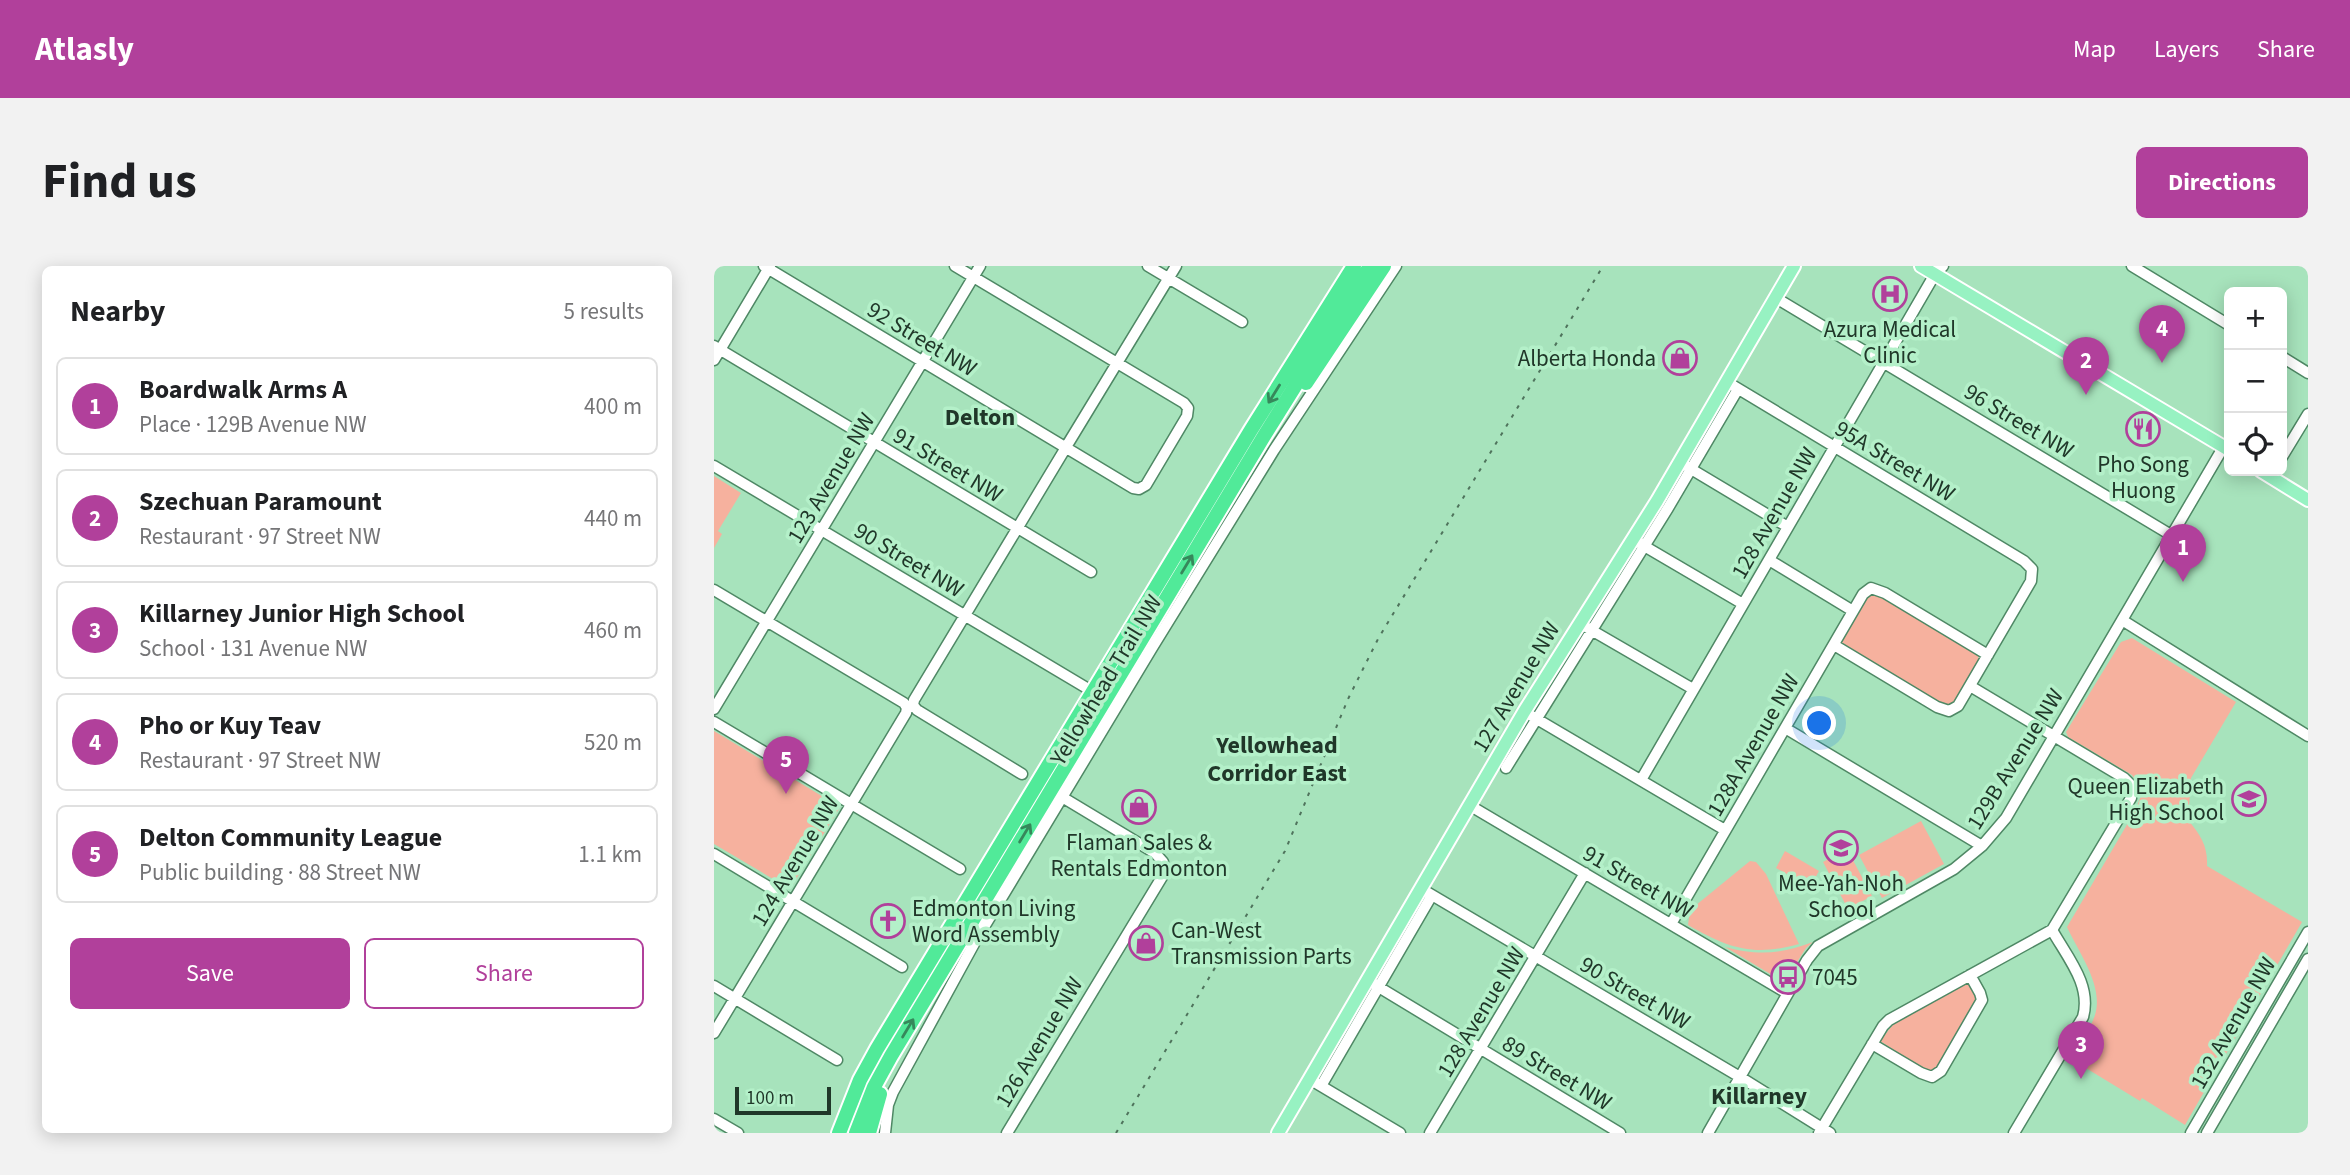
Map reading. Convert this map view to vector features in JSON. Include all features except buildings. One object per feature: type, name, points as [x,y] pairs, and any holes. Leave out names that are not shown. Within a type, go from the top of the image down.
[{"type":"highway","points":[[1310,336],[1347,266]]},
{"type":"highway","name":"Yellowhead Trail NW","points":[[839,1133],[860,1080],[1010,828],[1354,266]]},
{"type":"highway","name":"Yellowhead Trail NW","points":[[856,1133],[874,1087],[891,1056],[1264,436],[1370,266]]},
{"type":"highway","points":[[1264,436],[1320,366],[1384,266]]},
{"type":"highway","points":[[869,1133],[891,1056]]},
{"type":"highway","points":[[830,1133],[834,1120],[860,1080]]},
{"type":"main road","name":"127 Avenue NW","points":[[1278,1133],[1315,1082],[1373,984],[1420,888],[1469,805],[1530,715],[1638,543],[1679,463],[1732,385],[1794,266]]},
{"type":"main road","points":[[1921,266],[1939,272],[2224,447]]},
{"type":"main road","points":[[2272,476],[2308,500]]},
{"type":"street","points":[[955,266],[1117,363]]},
{"type":"street","name":"123 Avenue NW","points":[[714,709],[981,266]]},
{"type":"street","points":[[1148,266],[1242,322]]},
{"type":"street","name":"124 Avenue NW","points":[[714,1033],[1175,266]]},
{"type":"street","name":"Yellowhead Trail NW","points":[[885,1133],[888,1105],[912,1055],[975,942],[1245,497],[1396,266]]},
{"type":"street","points":[[2132,266],[2224,322]]},
{"type":"street","points":[[714,359],[717,347],[768,267]]},
{"type":"street","name":"92 Street NW","points":[[768,267],[1066,448],[1139,489],[1146,485],[1187,416],[1188,408],[1117,363]]},
{"type":"street","name":"128 Avenue NW","points":[[1640,780],[1939,272]]},
{"type":"street","name":"96 Street NW","points":[[1776,298],[2171,535]]},
{"type":"street","name":"91 Street NW","points":[[717,347],[1091,572]]},
{"type":"street","points":[[2287,360],[2308,373]]},
{"type":"street","name":"95A Street NW","points":[[1732,385],[2024,561],[2032,569],[2031,581],[1988,655]]},
{"type":"street","name":"127 Avenue NW","points":[[1638,543],[1691,470],[1732,385]]},
{"type":"street","points":[[2287,449],[2308,414]]},
{"type":"street","name":"129B Avenue NW","points":[[1708,1133],[1787,993],[1818,946],[1954,869],[1982,846],[2006,818],[2171,535],[2224,451]]},
{"type":"street","points":[[1679,463],[1788,527]]},
{"type":"street","name":"90 Street NW","points":[[714,466],[1085,687]]},
{"type":"street","points":[[1638,543],[1743,604]]},
{"type":"street","points":[[1769,560],[1853,611]]},
{"type":"street","name":"128A Avenue NW","points":[[1671,924],[1863,594],[1871,588],[1885,593],[1988,655]]},
{"type":"street","points":[[714,590],[1022,774]]},
{"type":"street","points":[[2122,620],[2308,736]]},
{"type":"street","points":[[1585,626],[1693,689]]},
{"type":"street","points":[[1834,645],[1937,707],[1949,711],[1958,705],[1988,655]]},
{"type":"street","points":[[1824,1131],[1872,1044],[1889,1020],[2052,930],[2131,798],[2132,786],[2124,778],[1970,686]]},
{"type":"street","points":[[1530,715],[1725,830]]},
{"type":"street","name":"127 Avenue NW","points":[[1506,768],[1530,715]]},
{"type":"street","points":[[714,722],[960,869]]},
{"type":"street","points":[[1785,728],[1982,846]]},
{"type":"street","name":"126 Avenue NW","points":[[1007,1133],[1162,877],[1163,862],[1155,853],[1062,797]]},
{"type":"street","name":"91 Street NW","points":[[1469,805],[1787,993]]},
{"type":"street","points":[[714,854],[902,967]]},
{"type":"street","name":"128 Avenue NW","points":[[1430,1133],[1585,873]]},
{"type":"street","name":"90 Street NW","points":[[1420,888],[1740,1077],[1824,1131]]},
{"type":"street","name":"127 Avenue NW","points":[[1373,984],[1432,895]]},
{"type":"street","points":[[2016,1132],[2083,1017],[2086,1002],[2083,984],[2052,930]]},
{"type":"street","name":"132 Avenue NW","points":[[2191,1133],[2308,932]]},
{"type":"street","name":"132 Avenue NW","points":[[2207,1133],[2308,959]]},
{"type":"street","points":[[1872,1044],[1921,1073],[1932,1077],[1941,1071],[1982,1000],[1970,975]]},
{"type":"street","name":"89 Street NW","points":[[1373,984],[1620,1133]]},
{"type":"street","points":[[714,986],[837,1060]]},
{"type":"street","points":[[1315,1082],[1400,1133]]},
{"type":"street","points":[[714,1119],[738,1133]]},
{"type":"shaded area","points":[[714,476],[741,493],[718,531],[722,534],[714,548]]},
{"type":"shaded area","points":[[1874,594],[1978,655],[1979,660],[1957,699],[1950,705],[1942,704],[1842,643],[1866,598]]},
{"type":"shaded area","points":[[2132,638],[2236,702],[2191,778],[2188,820],[2203,842],[2207,866],[2302,922],[2185,1125],[2071,1059],[2090,1026],[2097,1004],[2089,970],[2067,927],[2135,811],[2143,791],[2132,775],[2068,737],[2066,732],[2121,642]]},
{"type":"shaded area","points":[[714,731],[840,807],[790,889],[714,844]]},
{"type":"shaded area","points":[[1921,821],[1944,864],[1882,898],[1859,855]]},
{"type":"shaded area","points":[[1847,849],[1872,896],[1848,909],[1823,862]]},
{"type":"shaded area","points":[[1785,851],[1819,871],[1810,887],[1776,868]]},
{"type":"shaded area","points":[[1750,861],[1756,862],[1766,874],[1799,944],[1768,950],[1741,948],[1716,940],[1688,925],[1690,910]]},
{"type":"shaded area","points":[[1813,942],[1806,948],[1785,981],[1725,947],[1748,952],[1769,952]]},
{"type":"shaded area","points":[[1968,982],[1977,1000],[1934,1070],[1925,1070],[1880,1041],[1895,1022]]},
{"type":"railway","points":[[1116,1133],[1285,851],[1348,699],[1378,639],[1603,266]]},
{"type":"place","name":"Azura Medical Clinic","points":[[1890,294]]},
{"type":"place","name":"Alberta Honda","points":[[1680,358]]},
{"type":"place","name":"Pho or Kuy Teav","points":[[2162,363]]},
{"type":"place","name":"Szechuan Paramount","points":[[2086,395]]},
{"type":"place","name":"Pho Song Huong","points":[[2143,429]]},
{"type":"place","name":"Boardwalk Arms A","points":[[2183,582]]},
{"type":"place","name":"Delton Community League","points":[[786,794]]},
{"type":"place","name":"Queen Elizabeth High School","points":[[2249,799]]},
{"type":"place","name":"Flaman Sales & Rentals Edmonton","points":[[1139,807]]},
{"type":"place","name":"Mee-Yah-Noh School","points":[[1841,848]]},
{"type":"place","name":"Edmonton Living Word Assembly","points":[[888,921]]},
{"type":"place","name":"Can-West Transmission Parts","points":[[1146,943]]},
{"type":"place","name":"7045","points":[[1788,977]]},
{"type":"place","name":"Killarney Junior High School","points":[[2081,1079]]},
{"type":"district","name":"Delton","points":[[980,417]]},
{"type":"district","name":"Yellowhead Corridor East","points":[[1277,759]]},
{"type":"district","name":"Killarney","points":[[1759,1096]]}]
